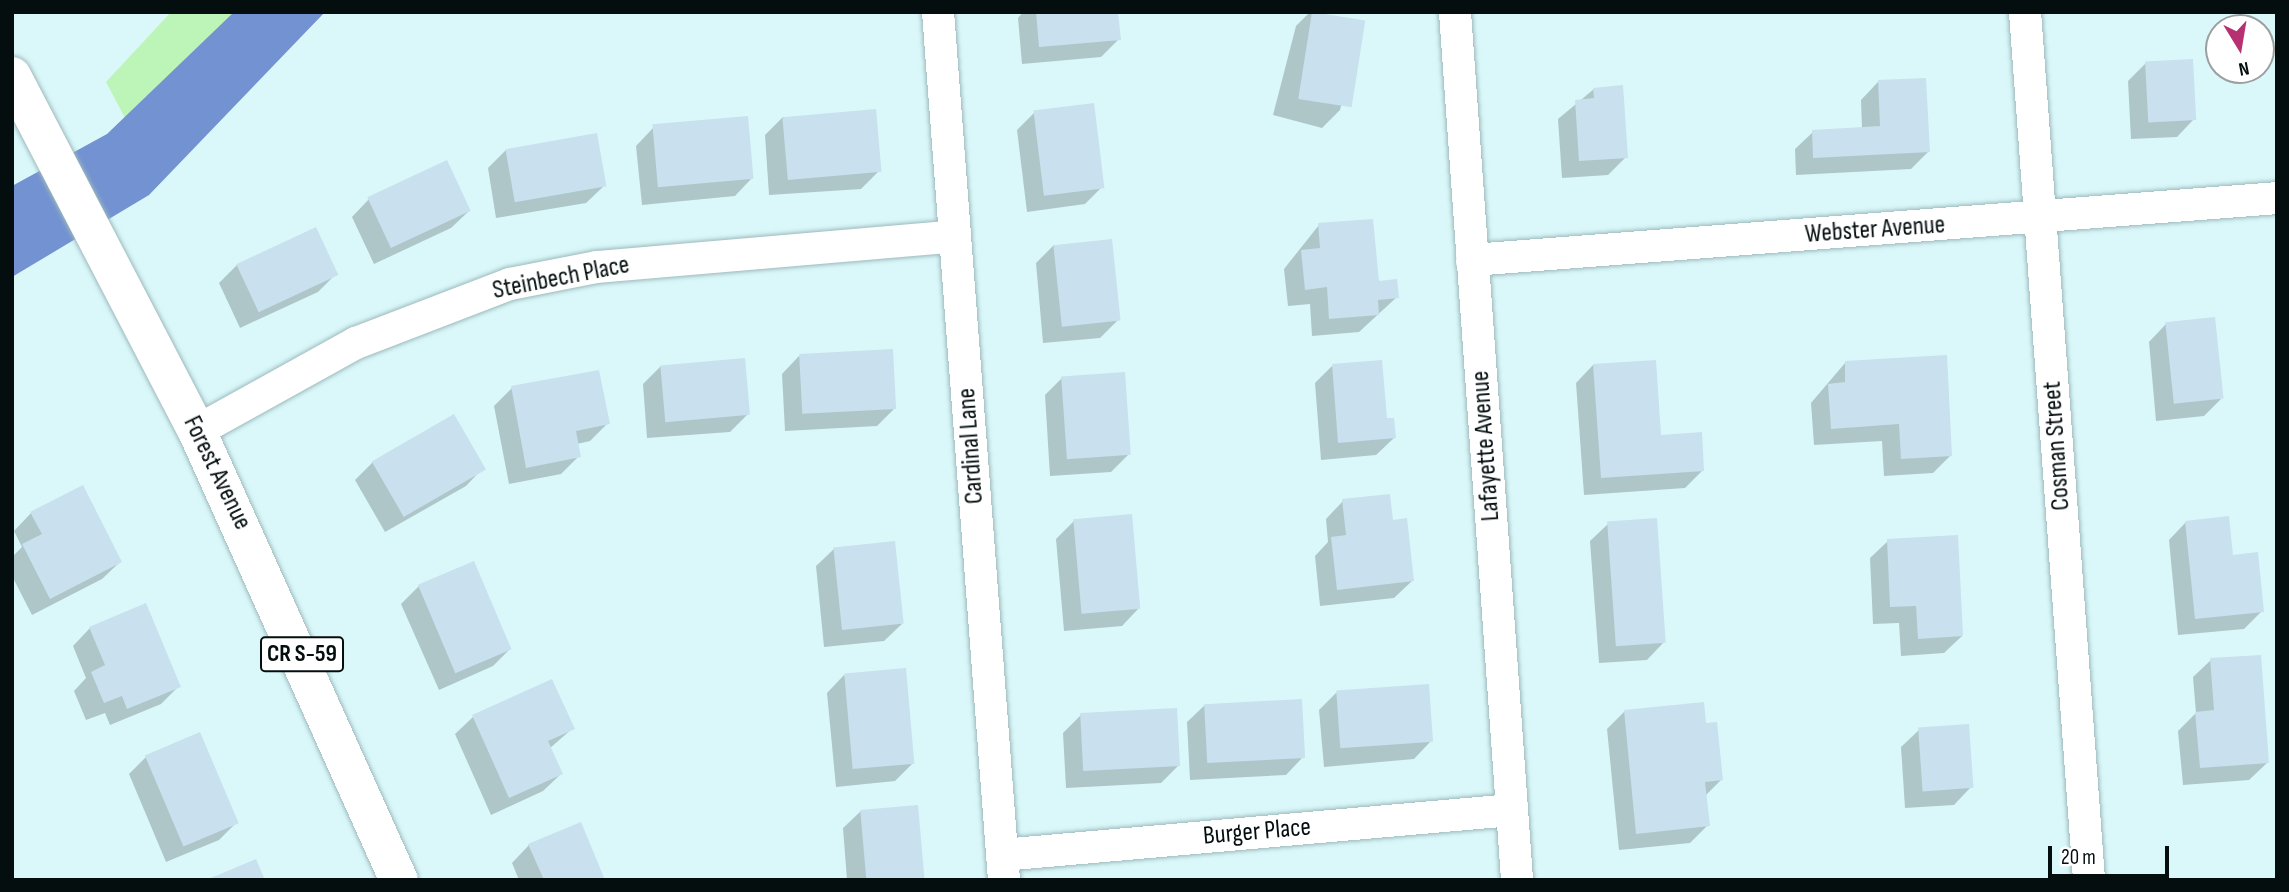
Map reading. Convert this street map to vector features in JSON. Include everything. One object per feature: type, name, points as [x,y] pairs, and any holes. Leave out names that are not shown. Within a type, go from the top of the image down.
[{"type":"main road","name":"Forest Avenue","points":[[12,76],[197,431],[399,880]]},
{"type":"street","name":"Cardinal Lane","points":[[938,12],[1003,867]]},
{"type":"street","name":"Lafayette Avenue","points":[[1455,12],[1517,880]]},
{"type":"street","name":"Cosman Street","points":[[2025,12],[2089,880]]},
{"type":"street","name":"Webster Avenue","points":[[1472,260],[2277,198]]},
{"type":"street","name":"Steinbech Place","points":[[197,431],[356,343],[510,284],[597,267],[955,236]]},
{"type":"street","name":"Burger Place","points":[[1003,867],[1512,810]]},
{"type":"green space","points":[[171,12],[304,12],[133,133],[106,82]]},
{"type":"water","points":[[234,12],[325,12],[149,195],[12,277],[12,186],[107,134]]},
{"type":"building","points":[[1036,12],[1118,12],[1121,40],[1039,47]]},
{"type":"building","points":[[1312,12],[1365,20],[1352,107],[1298,99]]},
{"type":"building","points":[[2193,59],[2196,120],[2148,122],[2145,62]]},
{"type":"building","points":[[1926,78],[1930,152],[1813,158],[1812,130],[1880,126],[1878,80]]},
{"type":"building","points":[[1623,85],[1628,158],[1579,161],[1575,100],[1594,98],[1593,88]]},
{"type":"building","points":[[1094,103],[1104,188],[1044,196],[1033,110]]},
{"type":"building","points":[[876,109],[881,172],[788,180],[782,117]]},
{"type":"building","points":[[748,116],[753,179],[658,187],[652,124]]},
{"type":"building","points":[[597,133],[606,186],[515,202],[505,149]]},
{"type":"building","points":[[447,160],[471,211],[391,248],[367,197]]},
{"type":"building","points":[[1373,219],[1379,281],[1397,279],[1399,298],[1378,300],[1379,315],[1329,319],[1327,287],[1305,290],[1301,250],[1320,248],[1318,223]]},
{"type":"building","points":[[316,227],[338,275],[259,312],[236,264]]},
{"type":"building","points":[[1112,239],[1121,321],[1062,327],[1053,245]]},
{"type":"building","points":[[2215,317],[2224,399],[2174,404],[2165,322]]},
{"type":"building","points":[[893,349],[896,409],[802,414],[799,354]]},
{"type":"building","points":[[1947,355],[1952,456],[1901,459],[1899,424],[1831,429],[1828,384],[1845,382],[1845,361]]},
{"type":"building","points":[[745,358],[750,415],[665,422],[660,365]]},
{"type":"building","points":[[1382,360],[1387,418],[1394,418],[1396,438],[1338,443],[1332,364]]},
{"type":"building","points":[[1656,360],[1661,435],[1702,432],[1704,471],[1601,478],[1593,364]]},
{"type":"building","points":[[599,370],[610,424],[576,431],[581,457],[526,468],[511,386]]},
{"type":"building","points":[[1125,372],[1131,455],[1067,459],[1061,376]]},
{"type":"building","points":[[454,414],[486,469],[404,517],[372,462]]},
{"type":"building","points":[[83,485],[122,562],[50,599],[22,544],[42,534],[30,512]]},
{"type":"building","points":[[1390,494],[1393,520],[1407,518],[1414,581],[1337,590],[1331,537],[1346,535],[1342,499]]},
{"type":"building","points":[[1132,514],[1140,609],[1082,614],[1073,519]]},
{"type":"building","points":[[2229,516],[2233,555],[2258,552],[2264,612],[2195,619],[2185,521]]},
{"type":"building","points":[[1657,518],[1666,643],[1616,646],[1607,521]]},
{"type":"building","points":[[1958,535],[1963,636],[1918,639],[1916,606],[1890,607],[1887,539]]},
{"type":"building","points":[[895,541],[904,624],[842,630],[833,547]]},
{"type":"building","points":[[474,561],[512,649],[455,673],[418,585]]},
{"type":"building","points":[[146,603],[181,687],[127,709],[122,696],[104,703],[91,672],[105,665],[89,627]]},
{"type":"building","points":[[2261,655],[2269,763],[2200,768],[2195,712],[2214,710],[2210,658]]},
{"type":"building","points":[[906,668],[914,764],[853,769],[844,673]]},
{"type":"building","points":[[552,679],[575,729],[548,741],[563,774],[509,798],[472,715]]},
{"type":"building","points":[[1429,684],[1433,742],[1340,748],[1336,690]]},
{"type":"building","points":[[1302,699],[1305,758],[1207,763],[1204,704]]},
{"type":"building","points":[[1704,702],[1706,723],[1717,722],[1723,780],[1705,782],[1710,826],[1636,834],[1624,710]]},
{"type":"building","points":[[1177,708],[1180,766],[1083,771],[1080,713]]},
{"type":"building","points":[[1969,724],[1973,788],[1923,791],[1918,728]]},
{"type":"building","points":[[200,732],[239,823],[183,847],[145,755]]},
{"type":"building","points":[[918,805],[925,880],[866,880],[860,810]]},
{"type":"building","points":[[581,822],[605,880],[544,880],[528,844]]},
{"type":"building","points":[[256,859],[265,880],[206,880]]}]
